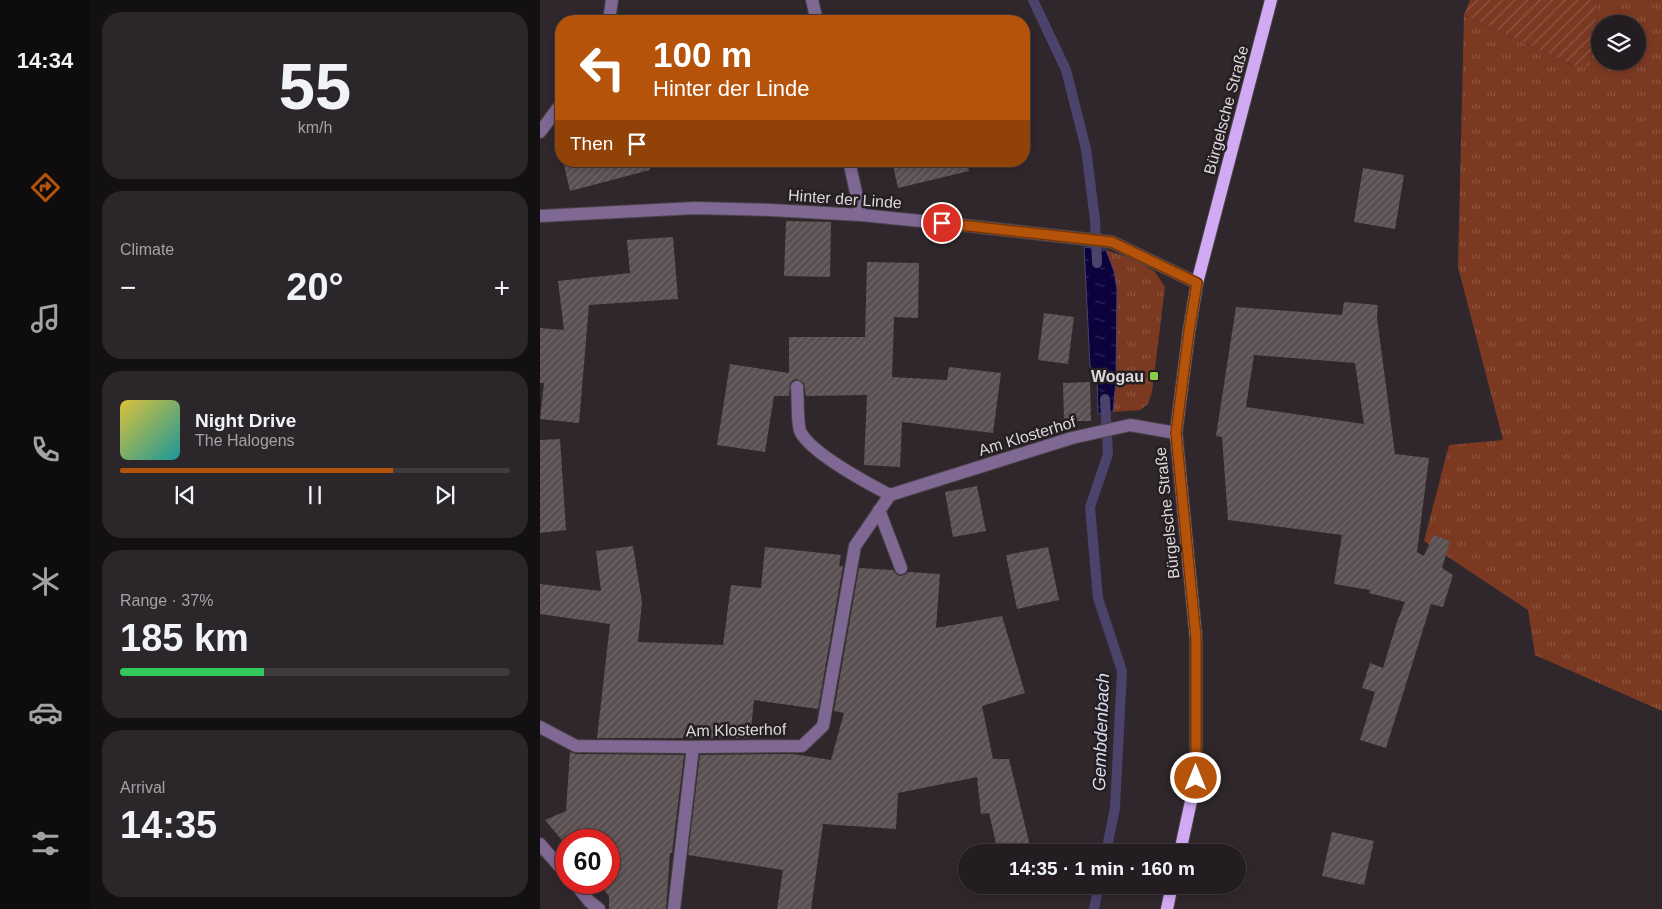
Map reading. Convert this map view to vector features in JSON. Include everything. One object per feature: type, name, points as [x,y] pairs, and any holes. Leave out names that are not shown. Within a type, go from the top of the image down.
[{"type":"main road","name":"Bürgelsche Straße","points":[[1182,844],[1196,778],[1196,638],[1176,433],[1197,283],[1271,0]]},
{"type":"main road","points":[[1167,909],[1170,894]]},
{"type":"street","points":[[610,15],[612,0]]},
{"type":"street","points":[[812,0],[816,15]]},
{"type":"street","points":[[540,132],[555,112]]},
{"type":"street","points":[[850,167],[861,215]]},
{"type":"street","name":"Hinter der Linde","points":[[540,216],[695,208],[861,215],[1112,242],[1197,283]]},
{"type":"street","points":[[797,387],[800,432],[815,450],[860,479],[890,495]]},
{"type":"street","name":"Am Klosterhof","points":[[540,728],[576,746],[802,746],[823,726],[855,546],[890,495],[1072,438],[1130,425],[1176,433]]},
{"type":"street","points":[[879,510],[901,568]]},
{"type":"street","points":[[674,909],[692,747]]},
{"type":"street","points":[[540,844],[555,861]]},
{"type":"street","points":[[583,894],[599,909]]},
{"type":"green space","points":[[1470,0],[1598,0],[1596,15],[1591,15],[1590,66],[1573,65],[1464,15]]},
{"type":"green space","points":[[1598,0],[1662,0],[1662,711],[1535,655],[1528,610],[1424,541],[1449,445],[1503,440],[1458,267],[1464,15],[1573,65],[1590,65],[1591,57],[1591,70],[1646,70],[1646,15],[1596,15]]},
{"type":"green space","points":[[1106,250],[1136,260],[1155,272],[1165,287],[1152,392],[1148,404],[1140,410],[1113,412],[1116,381]]},
{"type":"water","points":[[1084,247],[1106,250],[1114,271],[1117,289],[1116,381],[1113,412],[1098,414],[1097,378],[1090,366]]},
{"type":"building","points":[[564,167],[650,167],[650,170],[570,191]]},
{"type":"building","points":[[893,167],[968,167],[969,171],[898,188]]},
{"type":"building","points":[[1363,168],[1404,175],[1395,229],[1354,222]]},
{"type":"building","points":[[786,221],[831,222],[830,277],[784,276]]},
{"type":"building","points":[[673,237],[678,299],[589,305],[579,423],[540,419],[544,383],[540,383],[540,328],[564,330],[558,281],[630,273],[627,240]]},
{"type":"building","points":[[867,262],[919,263],[918,318],[894,317],[892,377],[947,380],[949,367],[1001,373],[993,433],[902,422],[900,467],[864,465],[867,395],[806,396],[804,383],[797,379],[793,380],[790,384],[789,396],[774,396],[765,452],[717,445],[730,364],[789,373],[789,337],[865,337]]},
{"type":"building","points":[[1344,302],[1378,305],[1377,318],[1395,454],[1429,458],[1417,552],[1424,556],[1433,535],[1450,541],[1442,568],[1453,575],[1443,607],[1431,604],[1386,748],[1360,740],[1375,692],[1362,688],[1370,663],[1383,668],[1405,602],[1369,593],[1370,590],[1334,584],[1342,535],[1228,520],[1222,437],[1216,436],[1236,307],[1342,315]],"holes":[[[1254,355],[1355,363],[1364,424],[1246,407]]]},
{"type":"building","points":[[1044,313],[1074,317],[1068,364],[1038,360]]},
{"type":"building","points":[[1090,382],[1091,421],[1064,421],[1063,383]]},
{"type":"building","points":[[560,439],[566,530],[540,533],[540,440]]},
{"type":"building","points":[[977,486],[986,531],[953,537],[945,492]]},
{"type":"building","points":[[633,546],[642,602],[638,642],[723,645],[731,585],[761,588],[765,547],[841,555],[839,566],[843,566],[818,709],[754,700],[750,738],[597,738],[610,624],[540,614],[540,584],[601,591],[596,551]]},
{"type":"building","points":[[1048,547],[1059,600],[1017,609],[1006,555]]},
{"type":"building","points":[[859,568],[893,570],[900,576],[908,572],[940,574],[936,628],[1002,616],[1025,693],[982,706],[993,759],[1009,759],[1030,844],[996,844],[989,813],[981,814],[977,777],[898,793],[896,829],[823,824],[811,909],[777,909],[783,870],[688,855],[700,755],[793,754],[831,760],[844,713],[834,711]]},
{"type":"building","points":[[570,752],[576,754],[684,755],[672,853],[670,853],[666,909],[609,909],[607,894],[620,894],[620,829],[555,829],[555,832],[545,820],[566,811]]},
{"type":"building","points":[[1332,832],[1374,841],[1364,885],[1322,876]]},
{"type":"waterway","name":"Gembdenbach","points":[[1033,0],[1066,70],[1086,149],[1095,220],[1097,263]]},
{"type":"waterway","name":"Gembdenbach","points":[[1105,399],[1108,454],[1090,507],[1098,598],[1122,671],[1115,808],[1108,844]]},
{"type":"waterway","name":"Gembdenbach","points":[[1094,909],[1097,894]]},
{"type":"place","name":"Wogau","points":[[1154,376]]},
{"type":"route","points":[[942,223],[1112,242],[1197,283],[1176,433],[1196,638],[1196,778]]}]
